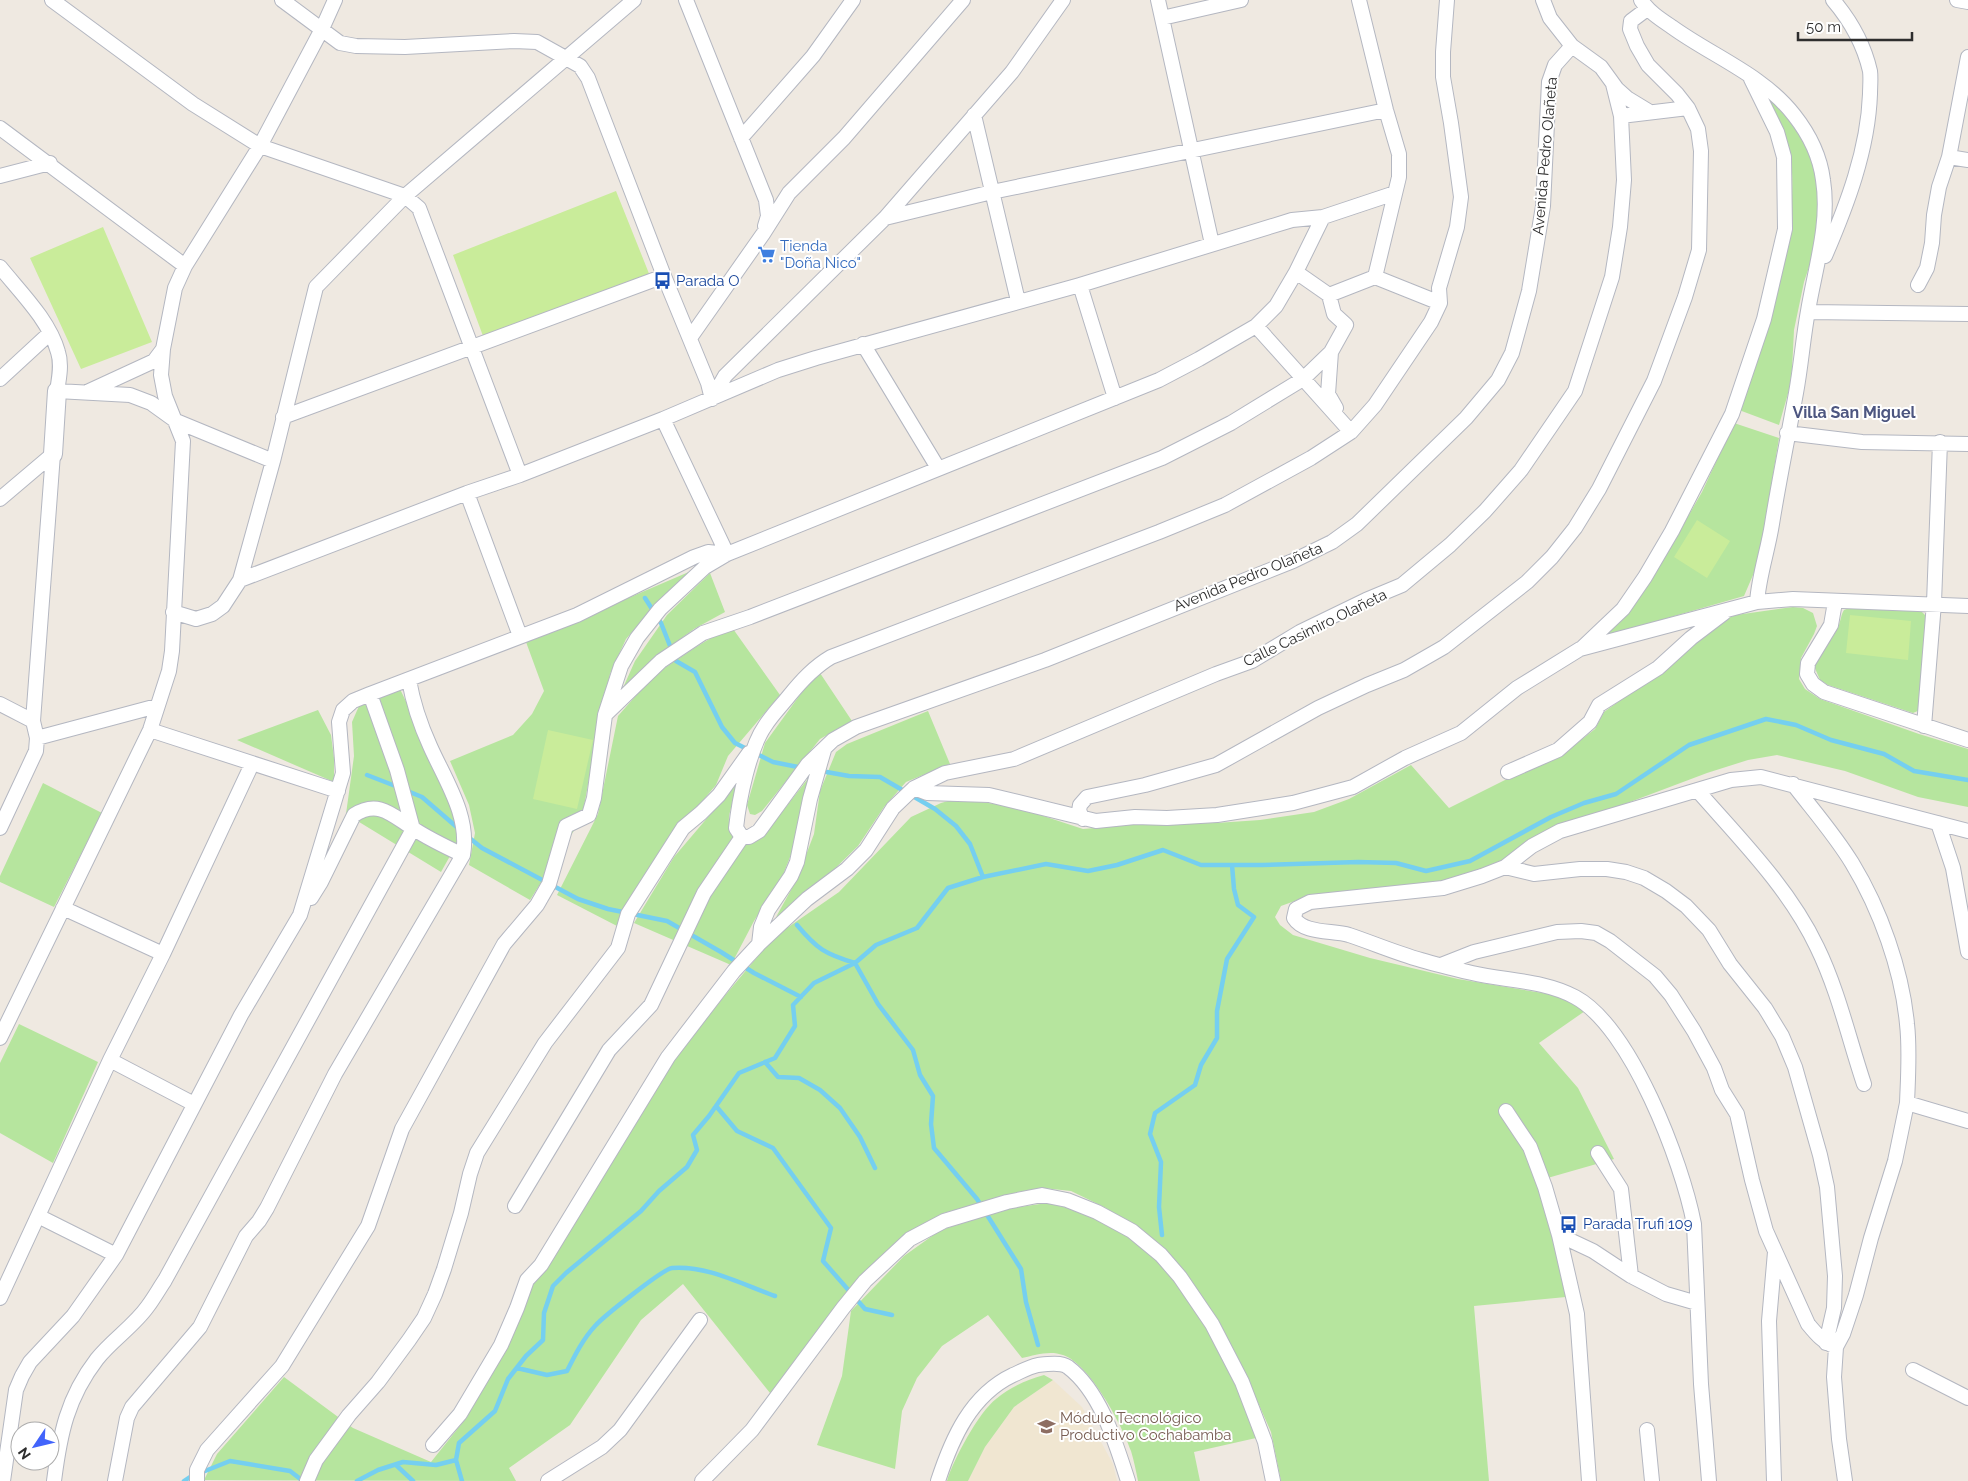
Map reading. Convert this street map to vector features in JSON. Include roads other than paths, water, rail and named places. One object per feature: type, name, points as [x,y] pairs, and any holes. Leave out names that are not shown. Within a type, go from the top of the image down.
[{"type":"street","points":[[52,0],[193,104],[260,146],[405,196],[419,208],[520,475]]},
{"type":"street","points":[[282,0],[340,43],[356,46],[405,47],[514,41],[538,42],[580,66],[588,78],[664,276],[708,383],[712,399]]},
{"type":"street","points":[[0,1038],[6,1010],[63,908],[150,730],[170,664],[183,440],[165,396],[161,375],[163,349],[175,288],[184,266],[260,146],[322,29],[335,0]]},
{"type":"street","points":[[173,612],[196,619],[212,614],[223,606],[240,580],[273,461],[316,287],[405,196],[634,0]]},
{"type":"street","points":[[686,0],[766,200],[768,216],[763,234]]},
{"type":"street","points":[[741,138],[813,56],[853,0]]},
{"type":"street","points":[[690,338],[763,234],[789,193],[844,138],[963,0]]},
{"type":"street","points":[[712,399],[726,376],[885,218],[1012,72],[1063,0]]},
{"type":"street","points":[[1158,0],[1212,244]]},
{"type":"street","points":[[1162,18],[1241,0]]},
{"type":"street","points":[[1359,0],[1386,110],[1399,154],[1399,177],[1375,277]]},
{"type":"street","points":[[308,1481],[316,1460],[349,1414],[378,1382],[424,1318],[444,1269],[477,1153],[545,1043],[618,948],[628,914],[683,828],[701,814],[718,795],[756,742],[764,726],[817,665],[831,657],[1159,532],[1225,504],[1311,458],[1350,432],[1375,405],[1431,322],[1440,303],[1439,288],[1457,227],[1461,197],[1443,77],[1446,0]]},
{"type":"street","points":[[1544,0],[1550,18],[1572,46],[1601,67],[1613,84],[1628,98],[1650,112]]},
{"type":"street","points":[[1813,284],[1843,214],[1860,157],[1869,116],[1870,72],[1860,42],[1842,11],[1833,0]]},
{"type":"street","points":[[1957,0],[1968,2]]},
{"type":"street","points":[[1083,819],[1079,811],[1080,805],[1087,797],[1145,785],[1216,765],[1318,708],[1404,670],[1444,647],[1527,582],[1552,557],[1575,528],[1599,489],[1654,381],[1685,297],[1699,250],[1701,151],[1698,129],[1688,108],[1678,94],[1648,65],[1637,46],[1630,29],[1631,21],[1644,4],[1688,39],[1723,58],[1775,95],[1794,115],[1810,139],[1820,163],[1824,181],[1822,243],[1808,312],[1769,543],[1759,580],[1757,602]]},
{"type":"street","name":"Avenida Pedro Olañeta","points":[[742,836],[749,837],[759,832],[808,764],[833,740],[856,727],[1045,660],[1294,561],[1332,542],[1357,524],[1466,418],[1498,380],[1512,353],[1529,291],[1543,206],[1549,82],[1555,64],[1572,46]]},
{"type":"street","points":[[1918,285],[1927,268],[1940,187],[1949,157],[1968,57]]},
{"type":"street","points":[[914,788],[927,793],[989,795],[1096,821],[1135,816],[1167,818],[1217,815],[1293,804],[1353,787],[1406,758],[1461,733],[1517,688],[1580,649],[1623,609],[1646,577],[1732,414],[1764,319],[1785,229],[1784,156],[1777,132],[1749,76]]},
{"type":"street","name":"Calle Casimiro Olañeta","points":[[433,1445],[460,1414],[500,1345],[517,1308],[527,1280],[541,1266],[668,1057],[734,972],[759,944],[795,909],[853,863],[866,850],[892,808],[914,788],[945,773],[1014,759],[1216,674],[1252,661],[1300,632],[1366,600],[1402,586],[1450,545],[1485,511],[1520,470],[1575,391],[1612,277],[1620,228],[1624,180],[1621,116],[1613,84]]},
{"type":"street","points":[[1621,116],[1688,108]]},
{"type":"street","points":[[885,218],[992,192],[1386,110]]},
{"type":"street","points":[[974,115],[1018,302]]},
{"type":"street","points":[[0,128],[50,163],[184,266]]},
{"type":"street","points":[[1949,157],[1968,160]]},
{"type":"street","points":[[0,176],[50,163]]},
{"type":"street","points":[[240,580],[664,419],[778,370],[863,344],[1080,285],[1292,220],[1323,217],[1395,193]]},
{"type":"street","points":[[197,1481],[197,1470],[207,1450],[282,1366],[368,1226],[402,1129],[504,944],[537,905],[549,884],[566,826],[589,815],[594,798],[605,715],[621,666],[637,638],[660,608],[705,567],[727,554],[1159,380],[1256,326],[1276,306],[1296,272],[1323,217]]},
{"type":"street","points":[[0,267],[34,309],[50,333],[58,353],[60,368],[33,721],[37,738],[36,751],[0,828]]},
{"type":"street","points":[[605,715],[661,661],[703,632],[759,614],[1162,458],[1231,423],[1303,379],[1331,352],[1346,325],[1334,314],[1329,295],[1296,272]]},
{"type":"street","points":[[283,417],[664,276]]},
{"type":"street","points":[[1329,295],[1375,277],[1440,303]]},
{"type":"street","points":[[1080,285],[1115,398]]},
{"type":"street","points":[[1808,312],[1968,314]]},
{"type":"street","points":[[1256,326],[1350,432]]},
{"type":"street","points":[[0,379],[50,333]]},
{"type":"street","points":[[863,344],[938,468]]},
{"type":"street","points":[[86,392],[154,361],[163,349]]},
{"type":"street","points":[[1331,352],[1328,394],[1350,432]]},
{"type":"street","points":[[58,391],[130,395],[151,403],[176,421],[273,461]]},
{"type":"street","points":[[664,419],[727,554]]},
{"type":"street","points":[[1787,433],[1862,442],[1968,444]]},
{"type":"street","points":[[1924,726],[1934,603],[1940,442]]},
{"type":"street","points":[[0,499],[53,454]]},
{"type":"street","points":[[468,493],[520,636]]},
{"type":"street","points":[[300,915],[343,773],[339,722],[343,710],[354,701],[370,694],[577,615],[694,557],[708,552],[727,554]]},
{"type":"street","points":[[1580,649],[1757,602],[1793,599],[1835,602],[1934,603],[1968,606]]},
{"type":"street","points":[[1835,602],[1831,625],[1808,663],[1807,674],[1813,684],[1824,692],[1968,740]]},
{"type":"street","points":[[1508,772],[1558,750],[1590,722],[1600,705],[1658,668],[1691,638],[1728,610]]},
{"type":"street","points":[[115,1481],[127,1418],[132,1407],[200,1327],[246,1236],[260,1221],[268,1208],[334,1074],[463,855],[465,834],[453,794],[412,700],[409,680]]},
{"type":"street","points":[[54,1481],[59,1442],[66,1415],[79,1386],[98,1359],[148,1307],[165,1280],[413,829],[397,770],[370,694]]},
{"type":"street","points":[[0,704],[33,721]]},
{"type":"street","points":[[37,738],[157,706]]},
{"type":"street","points":[[150,730],[338,791]]},
{"type":"street","points":[[514,1206],[609,1050],[651,1005],[704,892],[742,836],[736,828],[737,816],[756,742]]},
{"type":"street","points":[[759,944],[761,927],[768,910],[791,876],[797,862],[810,799],[824,749]]},
{"type":"street","points":[[0,1298],[3,1282],[38,1216],[110,1060],[164,954],[252,764]]},
{"type":"street","points":[[1709,1481],[1701,1384],[1696,1247],[1691,1205],[1654,1106],[1622,1044],[1608,1024],[1591,1008],[1554,988],[1475,974],[1337,932],[1307,928],[1298,925],[1294,918],[1296,909],[1310,902],[1443,888],[1505,867],[1532,846],[1560,831],[1731,780],[1761,777],[1968,831]]},
{"type":"street","points":[[1793,784],[1852,862],[1876,907],[1897,972],[1907,1022],[1909,1056],[1907,1103],[1895,1161],[1870,1238],[1856,1296],[1843,1334],[1831,1345]]},
{"type":"street","points":[[1697,790],[1770,875],[1797,912],[1818,947],[1834,988],[1864,1084]]},
{"type":"street","points":[[3,1481],[16,1390],[22,1376],[30,1362],[73,1316],[116,1255],[241,1015],[321,882],[354,815],[363,809],[379,809],[396,816],[413,829],[463,855]]},
{"type":"street","points":[[1938,823],[1953,868],[1968,952]]},
{"type":"street","points":[[1505,867],[1534,874],[1580,869],[1607,869],[1626,872],[1644,878],[1686,906],[1709,930],[1730,964],[1765,1008],[1782,1036],[1795,1067],[1827,1187],[1835,1284],[1831,1345],[1839,1439],[1845,1481]]},
{"type":"street","points":[[63,908],[164,954]]},
{"type":"street","points":[[1441,965],[1483,950],[1558,932],[1581,931],[1596,933],[1610,941],[1655,976],[1671,995],[1694,1031],[1714,1068],[1722,1090],[1737,1114],[1763,1222],[1808,1324],[1818,1337],[1831,1345]]},
{"type":"street","points":[[110,1060],[194,1104]]},
{"type":"street","points":[[1907,1103],[1968,1121]]},
{"type":"street","points":[[1506,1111],[1530,1147],[1545,1187],[1559,1235],[1577,1314],[1589,1481]]},
{"type":"street","points":[[1598,1153],[1621,1189],[1631,1276]]},
{"type":"street","points":[[702,1481],[752,1430],[843,1308],[866,1281],[910,1239],[944,1221],[1007,1202],[1042,1195],[1067,1200],[1097,1212],[1132,1230],[1161,1255],[1180,1277],[1212,1324],[1242,1382],[1265,1442],[1273,1481]]},
{"type":"street","points":[[38,1216],[116,1255]]},
{"type":"street","points":[[1559,1235],[1592,1251],[1631,1276],[1666,1294],[1697,1303]]},
{"type":"street","points":[[1774,1481],[1769,1321],[1775,1250]]},
{"type":"street","points":[[548,1481],[602,1447],[620,1430],[700,1320]]},
{"type":"street","points":[[938,1481],[948,1451],[967,1415],[982,1396],[1005,1379],[1031,1366],[1048,1364],[1066,1366],[1078,1377],[1098,1403],[1115,1441],[1128,1481]]},
{"type":"street","points":[[1914,1370],[1968,1398]]},
{"type":"street","points":[[1648,1430],[1652,1481]]},
{"type":"street","points":[[0,1464],[3,1481]]},
{"type":"waterway","points":[[645,598],[661,623],[676,661],[695,672],[722,727],[735,743],[773,762],[803,768]]},
{"type":"waterway","points":[[462,1481],[456,1460],[459,1443],[495,1411],[508,1379],[526,1356],[543,1340],[544,1313],[553,1286],[641,1211],[659,1191],[687,1167],[697,1150],[693,1135],[709,1116],[739,1073],[775,1058],[795,1026],[793,1005],[814,983],[855,963],[876,945],[917,928],[948,888],[983,877],[1046,864],[1088,871],[1117,865],[1163,850],[1201,865],[1396,863],[1426,871],[1470,861],[1551,817],[1584,803],[1616,794],[1689,745],[1766,719],[1796,725],[1831,740],[1884,754],[1914,771],[1968,780]]},
{"type":"waterway","points":[[821,771],[849,776],[880,777],[935,809],[956,826],[970,844],[983,877]]},
{"type":"waterway","points":[[367,775],[398,787]]},
{"type":"waterway","points":[[405,790],[422,797],[459,829]]},
{"type":"waterway","points":[[467,836],[482,848],[578,899],[608,909],[667,921],[754,973],[801,997]]},
{"type":"waterway","points":[[1162,1235],[1159,1207],[1161,1162],[1150,1134],[1155,1113],[1195,1085],[1201,1065],[1217,1038],[1217,1011],[1227,959],[1254,917],[1238,905],[1234,889],[1232,865]]},
{"type":"waterway","points":[[797,925],[822,950],[855,963],[878,1004],[913,1050],[920,1075],[933,1096],[931,1124],[934,1148],[977,1199],[1021,1269],[1026,1302],[1038,1345]]},
{"type":"waterway","points":[[765,1062],[778,1077],[799,1078],[820,1090],[840,1108],[860,1137],[875,1168]]},
{"type":"waterway","points":[[716,1106],[737,1131],[773,1148],[831,1228],[823,1261],[865,1309],[892,1315]]},
{"type":"waterway","points":[[517,1368],[547,1375],[567,1371],[576,1353],[595,1326],[646,1284],[672,1268],[685,1268],[712,1273],[775,1296]]},
{"type":"waterway","points":[[357,1481],[378,1470],[403,1462],[436,1465],[456,1460]]},
{"type":"waterway","points":[[184,1481],[230,1461],[290,1471],[303,1481]]},
{"type":"waterway","points":[[396,1465],[413,1481]]},
{"type":"place","name":"Tienda \"Doña Nico\"","points":[[766,255]]},
{"type":"place","name":"Parada O","points":[[662,281]]},
{"type":"place","name":"Parada Trufi 109","points":[[1569,1224]]},
{"type":"place","name":"Módulo Tecnológico Productivo Cochabamba","points":[[1046,1427]]},
{"type":"district","name":"Villa San Miguel","points":[[1854,412]]}]
